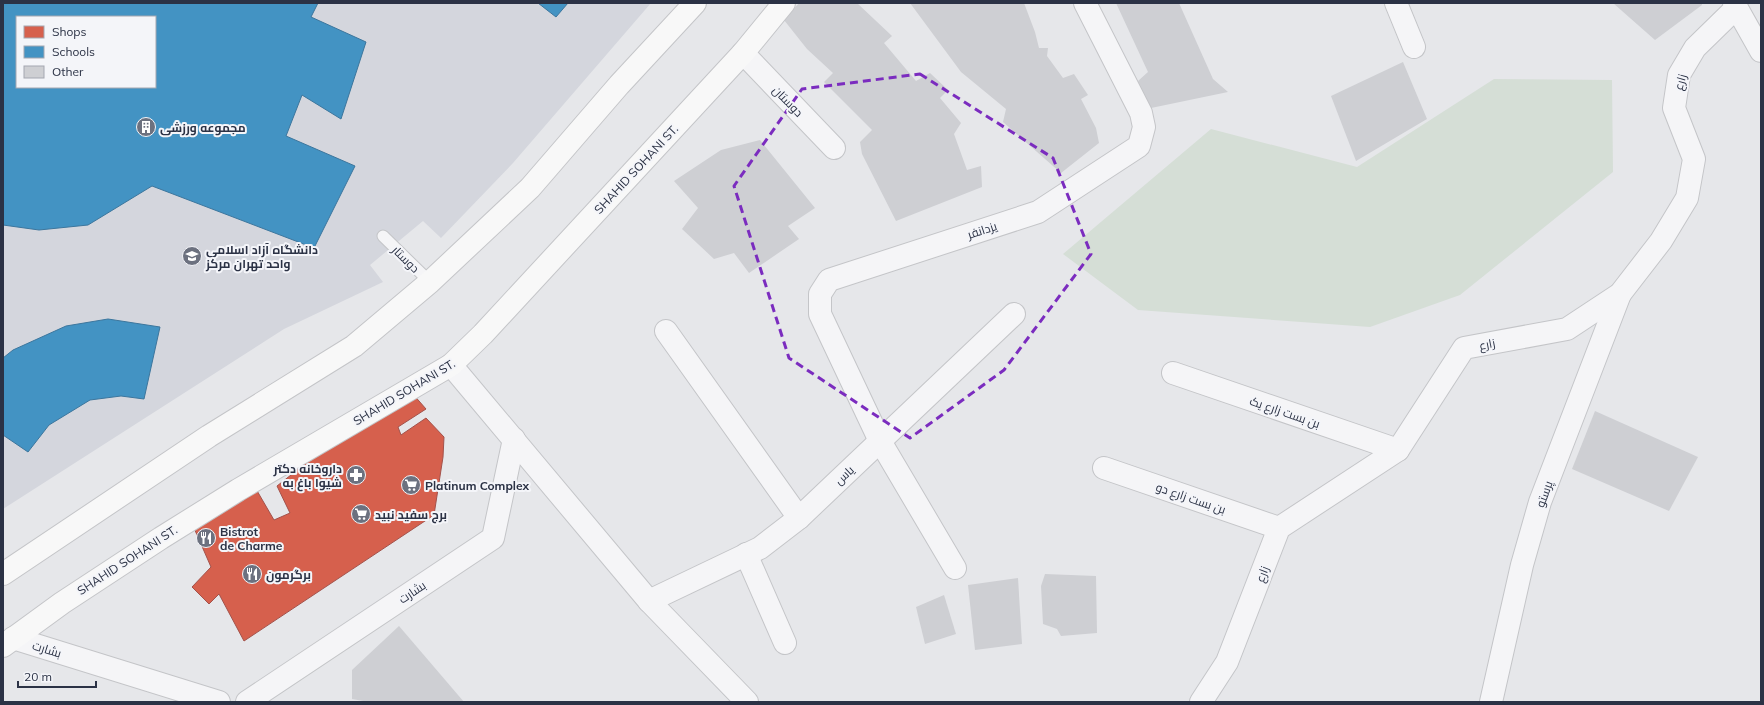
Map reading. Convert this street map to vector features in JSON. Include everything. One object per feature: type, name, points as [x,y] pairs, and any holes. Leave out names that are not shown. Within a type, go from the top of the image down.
[{"type":"main road","points":[[3,574],[209,436],[354,346],[430,282],[530,188],[619,85],[695,3]]},
{"type":"main road","name":"SHAHID SOHANI ST.","points":[[8,642],[62,603],[167,534],[238,490],[451,365],[483,334],[743,53],[784,3]]},
{"type":"street","name":"یزدانفر","points":[[955,568],[880,441],[820,314],[820,294],[829,280],[1038,212],[1139,146],[1144,128],[1141,113],[1085,3]]},
{"type":"street","points":[[1396,3],[1414,47]]},
{"type":"street","points":[[1735,5],[1761,51]]},
{"type":"street","name":"زارع","points":[[1201,702],[1228,662],[1279,528],[1398,450],[1464,348],[1567,329],[1620,294],[1661,241],[1687,198],[1694,159],[1674,108],[1679,75],[1695,48],[1735,5]]},
{"type":"street","name":"دوستان","points":[[743,53],[834,148]]},
{"type":"street","name":"پرستو","points":[[1491,702],[1522,565],[1540,502],[1620,294]]},
{"type":"street","name":"یاس","points":[[648,601],[760,548],[799,518],[1014,314]]},
{"type":"street","points":[[666,331],[799,518]]},
{"type":"street","points":[[451,365],[648,601],[747,702]]},
{"type":"street","name":"بن بست زارع یک","points":[[1173,373],[1398,450]]},
{"type":"street","name":"بشارت","points":[[248,702],[493,538],[514,439]]},
{"type":"street","name":"بن بست زارع دو","points":[[1104,468],[1279,528]]},
{"type":"street","points":[[746,554],[785,643]]},
{"type":"street","name":"بشارت","points":[[8,642],[219,702]]},
{"type":"lane","name":"دوستار","points":[[382,236],[430,282]]},
{"type":"highlighted area","points":[[920,74],[1053,158],[1091,254],[1004,370],[910,438],[789,358],[734,186],[802,89]]},
{"type":"shaded area","name":"دانشگاه آزاد اسلامی واحد تهران مرکز","points":[[3,3],[651,3],[513,163],[441,238],[423,221],[370,265],[383,282],[284,329],[3,509]]},
{"type":"shaded area","points":[[1494,79],[1612,80],[1613,172],[1460,295],[1370,327],[1138,310],[1063,254],[1211,129],[1357,167]]},
{"type":"building: Shops","name":"برج سفید نبید","points":[[405,385],[426,409],[398,427],[401,435],[426,418],[444,437],[443,457],[434,515],[244,641],[219,594],[209,604],[192,587],[211,567],[194,528],[256,489],[274,520],[290,513],[277,486]]},
{"type":"building: Schools","name":"مجموعه ورزشی","points":[[3,3],[318,3],[311,17],[366,42],[341,119],[302,95],[286,136],[355,166],[314,248],[152,186],[88,225],[39,230],[3,225]]},
{"type":"building: Schools","points":[[538,3],[568,3],[556,17]]},
{"type":"building: Schools","points":[[108,319],[160,327],[144,399],[121,396],[90,400],[49,425],[28,452],[3,435],[3,358],[13,350],[66,326]]},
{"type":"building: Other","points":[[799,3],[857,3],[892,36],[884,43],[916,81],[930,73],[948,90],[940,98],[961,123],[954,134],[967,170],[981,166],[982,187],[896,221],[862,154],[860,142],[872,130],[824,82],[833,73],[807,49],[784,20]]},
{"type":"building: Other","points":[[910,3],[1024,3],[1035,32],[1039,48],[1048,48],[1047,56],[1063,78],[1074,74],[1088,95],[1081,99],[1096,128],[1099,143],[1061,173],[1003,122],[1006,109],[961,72]]},
{"type":"building: Other","points":[[1116,3],[1179,3],[1213,79],[1228,92],[1151,108],[1138,81],[1148,72]]},
{"type":"building: Other","points":[[1613,3],[1702,3],[1702,5],[1655,40]]},
{"type":"building: Other","points":[[1403,62],[1427,119],[1356,161],[1331,96]]},
{"type":"building: Other","points":[[760,140],[815,208],[788,226],[799,239],[749,273],[734,253],[714,259],[682,229],[698,208],[674,181],[721,150]]},
{"type":"building: Other","points":[[1595,411],[1698,457],[1669,511],[1572,469]]},
{"type":"building: Other","points":[[1045,574],[1096,576],[1097,633],[1061,636],[1057,629],[1043,624],[1041,586]]},
{"type":"building: Other","points":[[1018,578],[1022,644],[975,650],[968,585]]},
{"type":"building: Other","points":[[944,595],[956,634],[925,644],[916,607]]},
{"type":"building: Other","points":[[399,626],[464,702],[369,702],[352,699],[352,670]]},
{"type":"place","name":"مجموعه ورزشی","points":[[146,127]]},
{"type":"place","name":"دانشگاه آزاد اسلامی واحد تهران مرکز","points":[[192,256]]},
{"type":"place","name":"داروخانه دکتر شیوا باغ به","points":[[356,475]]},
{"type":"place","name":"Platinum Complex","points":[[411,485]]},
{"type":"place","name":"برج سفید نبید","points":[[361,514]]},
{"type":"place","name":"Bistrot de Charme","points":[[206,538]]},
{"type":"place","name":"برگرمون","points":[[252,574]]}]
